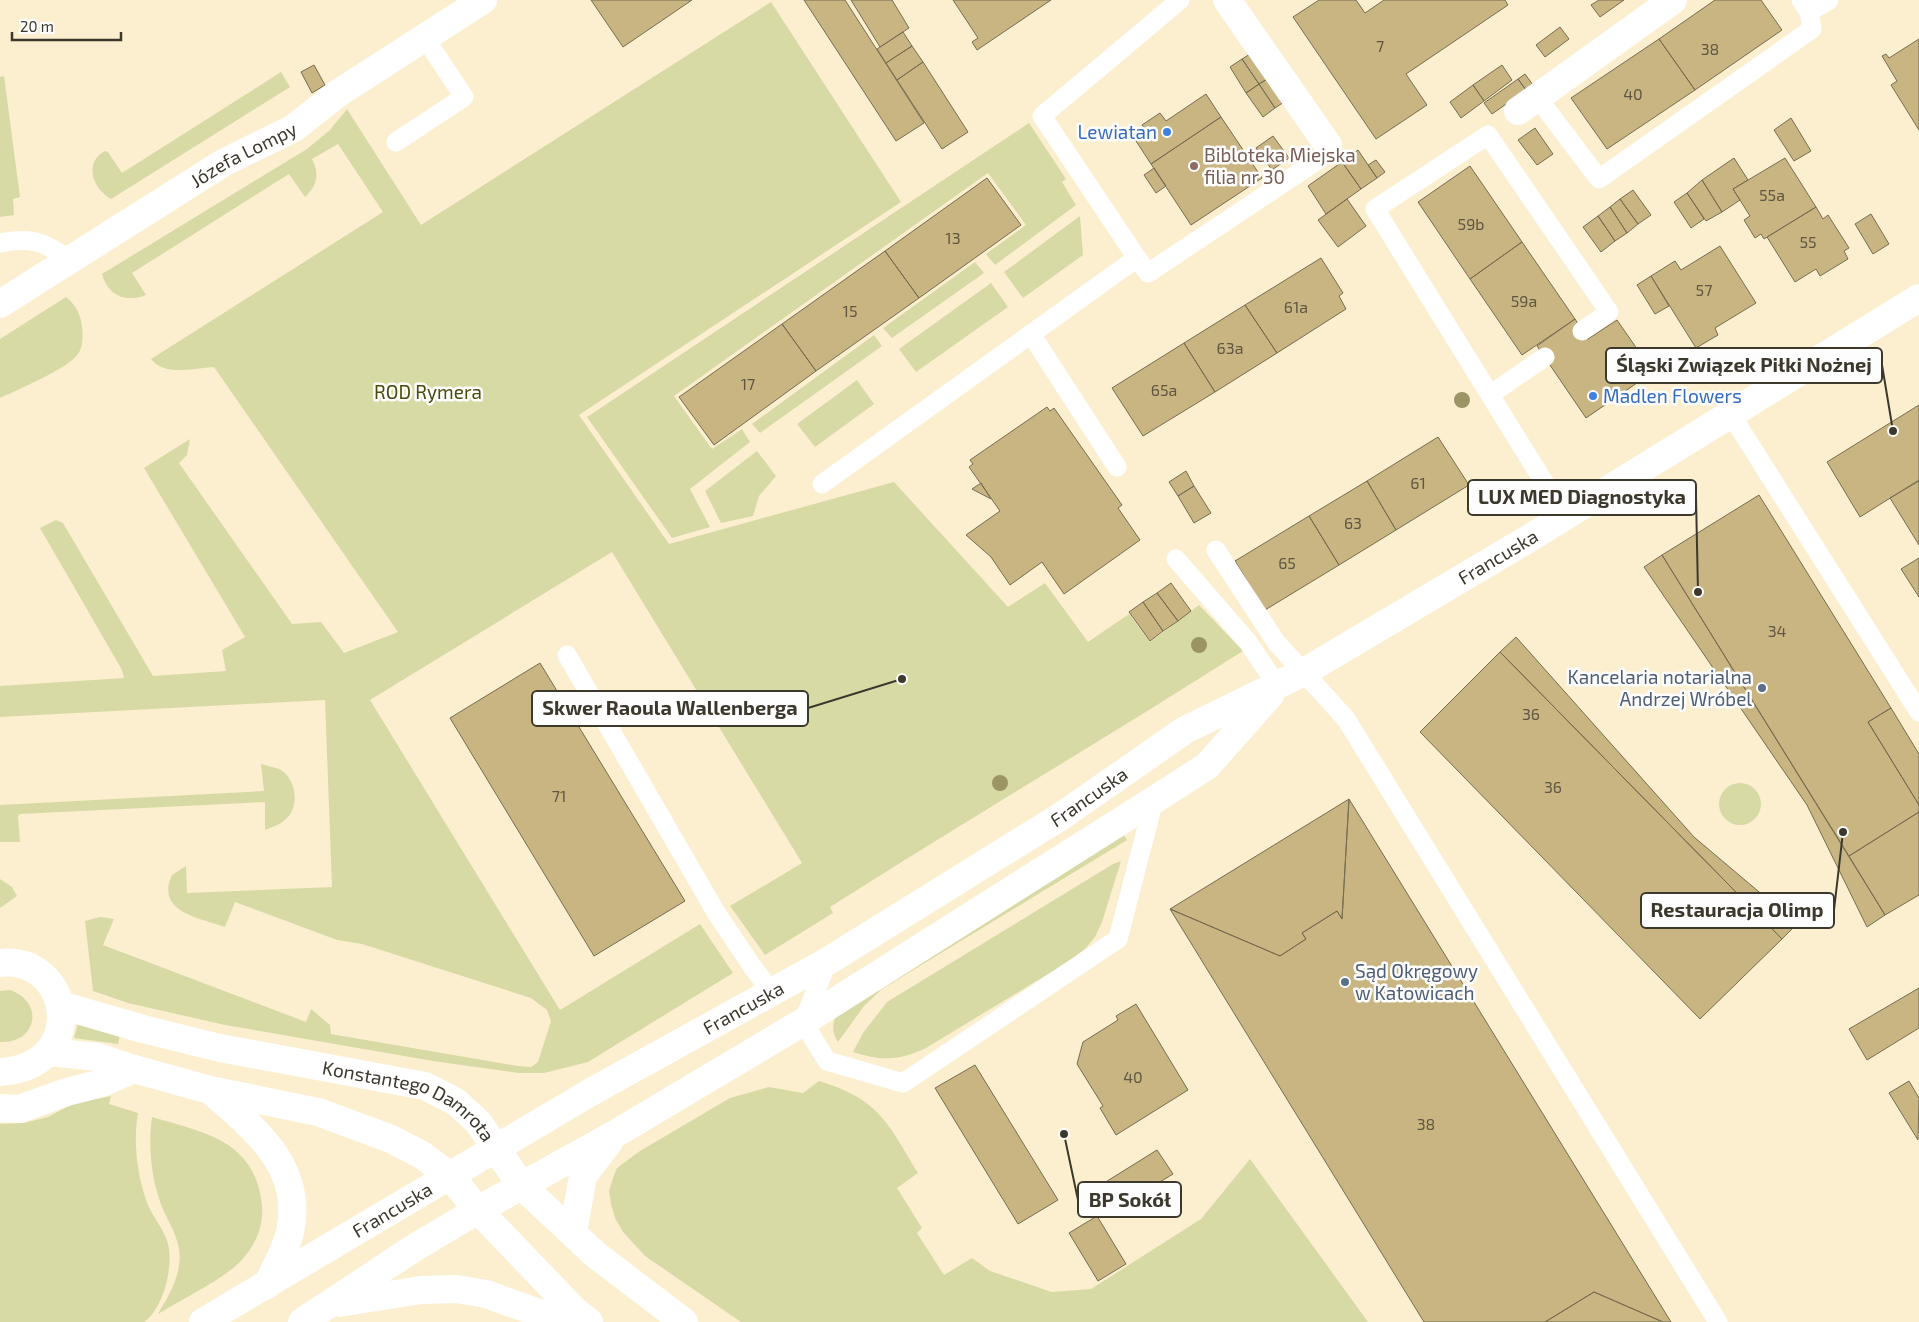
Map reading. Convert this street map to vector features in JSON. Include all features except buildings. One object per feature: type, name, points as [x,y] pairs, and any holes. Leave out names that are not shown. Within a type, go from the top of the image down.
[{"type":"street","name":"Józefa Lompy","points":[[0,304],[223,163],[294,128],[337,94],[483,0]]},
{"type":"street","points":[[1227,0],[1328,145]]},
{"type":"street","points":[[1528,104],[1673,0]]},
{"type":"street","name":"Francuska","points":[[203,1322],[592,1092],[828,961],[1060,817],[1185,730],[1278,687],[1304,672],[1565,516],[1919,298]]},
{"type":"street","name":"Francuska","points":[[302,1322],[414,1248],[521,1185],[615,1134],[803,1022],[1207,766],[1278,687]]},
{"type":"street","points":[[0,963],[12,961],[29,966],[44,977],[55,989],[60,1005],[61,1022],[57,1038],[49,1052],[35,1064],[19,1071],[0,1072]]},
{"type":"street","name":"Konstantego Damrota","points":[[60,1005],[143,1029],[220,1048],[425,1086],[456,1102],[478,1122],[521,1185],[626,1279],[684,1322]]},
{"type":"street","name":"Konstantego Damrota","points":[[49,1052],[98,1057],[210,1090],[318,1112],[370,1130],[422,1155],[450,1176],[478,1210],[574,1309],[589,1322]]},
{"type":"street","points":[[0,1108],[19,1109],[67,1092],[102,1083],[134,1069]]},
{"type":"street","points":[[210,1090],[251,1126],[279,1159],[287,1175],[292,1198],[290,1233],[267,1285]]},
{"type":"street","points":[[573,1233],[583,1176],[615,1134]]},
{"type":"street","points":[[328,1306],[421,1290],[456,1289],[486,1294],[564,1322]]},
{"type":"lane","points":[[1180,0],[1042,116],[1148,273],[1327,154],[1329,150],[1328,145]]},
{"type":"lane","points":[[1528,104],[1599,179],[1812,30],[1805,6],[1829,0]]},
{"type":"lane","points":[[396,142],[464,97],[425,38]]},
{"type":"lane","points":[[1565,516],[1375,209],[1488,135],[1609,312],[1582,331]]},
{"type":"lane","points":[[0,243],[20,239],[52,246],[68,260]]},
{"type":"lane","points":[[822,484],[1137,258]]},
{"type":"lane","points":[[1031,334],[1117,467]]},
{"type":"lane","points":[[1490,394],[1545,356]]},
{"type":"lane","points":[[1730,413],[1919,712]]},
{"type":"lane","points":[[1216,550],[1276,642],[1346,719],[1718,1322]]},
{"type":"lane","points":[[1176,559],[1248,642],[1278,687]]},
{"type":"lane","points":[[567,656],[717,914],[772,992]]},
{"type":"lane","points":[[828,961],[803,1022],[827,1061],[903,1083],[1118,939],[1154,800]]},
{"type":"green space","name":"ROD Rymera","points":[[771,2],[901,202],[579,415],[669,544],[894,482],[1008,607],[1045,583],[1088,642],[1129,614],[1150,642],[1199,605],[1243,651],[830,907],[833,913],[765,955],[730,906],[802,863],[612,552],[370,700],[560,1010],[700,924],[733,973],[588,1062],[544,1073],[518,1073],[433,1061],[225,1025],[128,1003],[93,991],[85,921],[100,917],[114,919],[103,945],[306,1022],[311,1009],[330,1025],[331,1034],[518,1066],[531,1067],[538,1062],[551,1021],[547,1010],[531,998],[362,944],[337,940],[235,902],[225,927],[182,912],[169,897],[168,887],[172,875],[186,866],[187,893],[332,887],[325,700],[0,717],[0,686],[124,678],[122,670],[40,528],[56,520],[63,523],[153,676],[226,671],[222,650],[245,637],[144,468],[190,439],[187,455],[179,463],[292,624],[321,622],[344,653],[398,632],[214,367],[172,370],[157,365],[151,359],[383,212],[338,144],[312,159],[316,170],[316,180],[312,189],[305,197],[289,174],[132,273],[146,295],[132,298],[119,296],[109,288],[102,274],[307,149],[330,130],[347,109],[421,225]]},
{"type":"green space","points":[[281,72],[290,87],[111,199],[95,183],[92,169],[94,162],[105,151],[108,152],[122,173]]},
{"type":"green space","points":[[4,76],[20,197],[13,199],[14,215],[0,217],[0,77]]},
{"type":"green space","points":[[1029,123],[1066,179],[1062,182],[1076,205],[995,265],[986,254],[1026,225],[988,173],[674,396],[712,449],[742,429],[750,442],[690,489],[710,527],[672,538],[587,417]]},
{"type":"green space","points":[[1080,216],[1083,255],[1023,298],[1004,272]]},
{"type":"green space","points":[[975,262],[984,273],[892,338],[883,328]]},
{"type":"green space","points":[[991,283],[1008,307],[916,372],[899,349]]},
{"type":"green space","points":[[66,297],[75,307],[81,323],[82,341],[78,354],[73,360],[54,372],[0,398],[0,339]]},
{"type":"green space","points":[[874,335],[882,346],[760,433],[752,424]]},
{"type":"green space","points":[[857,380],[874,404],[815,447],[797,424]]},
{"type":"green space","points":[[757,451],[776,476],[759,496],[753,516],[721,523],[705,491]]},
{"type":"green space","points":[[261,764],[279,769],[286,774],[293,786],[295,801],[286,819],[276,826],[265,830],[265,802],[20,814],[18,816],[20,842],[0,842],[0,805],[264,791]]},
{"type":"green space","points":[[1744,783],[1752,786],[1758,792],[1761,804],[1758,816],[1752,822],[1736,825],[1728,822],[1722,816],[1719,800],[1722,792],[1728,786]]},
{"type":"green space","points":[[1124,835],[1127,840],[882,989],[864,1006],[838,1042],[833,1029],[836,1015]]},
{"type":"green space","points":[[1121,861],[1102,922],[1095,937],[1086,948],[1071,960],[926,1048],[907,1055],[890,1058],[873,1057],[853,1052],[863,1033],[887,1002],[1113,864]]},
{"type":"green space","points":[[0,879],[12,887],[17,896],[0,908]]},
{"type":"green space","points":[[10,990],[21,996],[28,1003],[32,1012],[32,1021],[29,1030],[22,1036],[12,1041],[0,1042],[0,991]]},
{"type":"green space","points":[[78,1023],[120,1035],[118,1044],[74,1038]]},
{"type":"green space","points":[[819,1081],[856,1096],[869,1105],[880,1115],[898,1140],[918,1173],[897,1188],[922,1228],[917,1233],[944,1275],[972,1258],[990,1271],[1052,1292],[1091,1289],[1201,1219],[1250,1159],[1368,1322],[741,1322],[645,1256],[623,1232],[615,1218],[611,1204],[609,1191],[613,1178],[617,1168],[640,1151],[730,1098],[769,1087],[803,1093]]},
{"type":"green space","points":[[111,1096],[109,1104],[138,1113],[136,1146],[140,1179],[148,1205],[164,1233],[169,1247],[169,1271],[162,1296],[151,1316],[144,1322],[0,1322],[0,1124],[24,1123],[48,1117],[72,1104]]},
{"type":"green space","points":[[152,1117],[208,1135],[238,1153],[249,1166],[257,1183],[262,1205],[260,1229],[245,1257],[231,1270],[158,1314],[174,1284],[180,1257],[177,1242],[155,1185],[150,1139]]},
{"type":"place","name":"Lewiatan","points":[[1167,132]]},
{"type":"place","name":"Bibloteka Miejska filia nr 30","points":[[1194,166]]},
{"type":"place","name":"Madlen Flowers","points":[[1593,396]]},
{"type":"place","name":"Śląski Związek Piłki Nożnej","points":[[1893,431]]},
{"type":"place","name":"LUX MED Diagnostyka","points":[[1698,592]]},
{"type":"place","name":"Skwer Raoula Wallenberga","points":[[902,679]]},
{"type":"place","name":"Kancelaria notarialna Andrzej Wróbel","points":[[1762,688]]},
{"type":"place","name":"Restauracja Olimp","points":[[1843,832]]},
{"type":"place","name":"Sąd Okręgowy w Katowicach","points":[[1345,982]]},
{"type":"place","name":"BP Sokół","points":[[1064,1134]]}]
